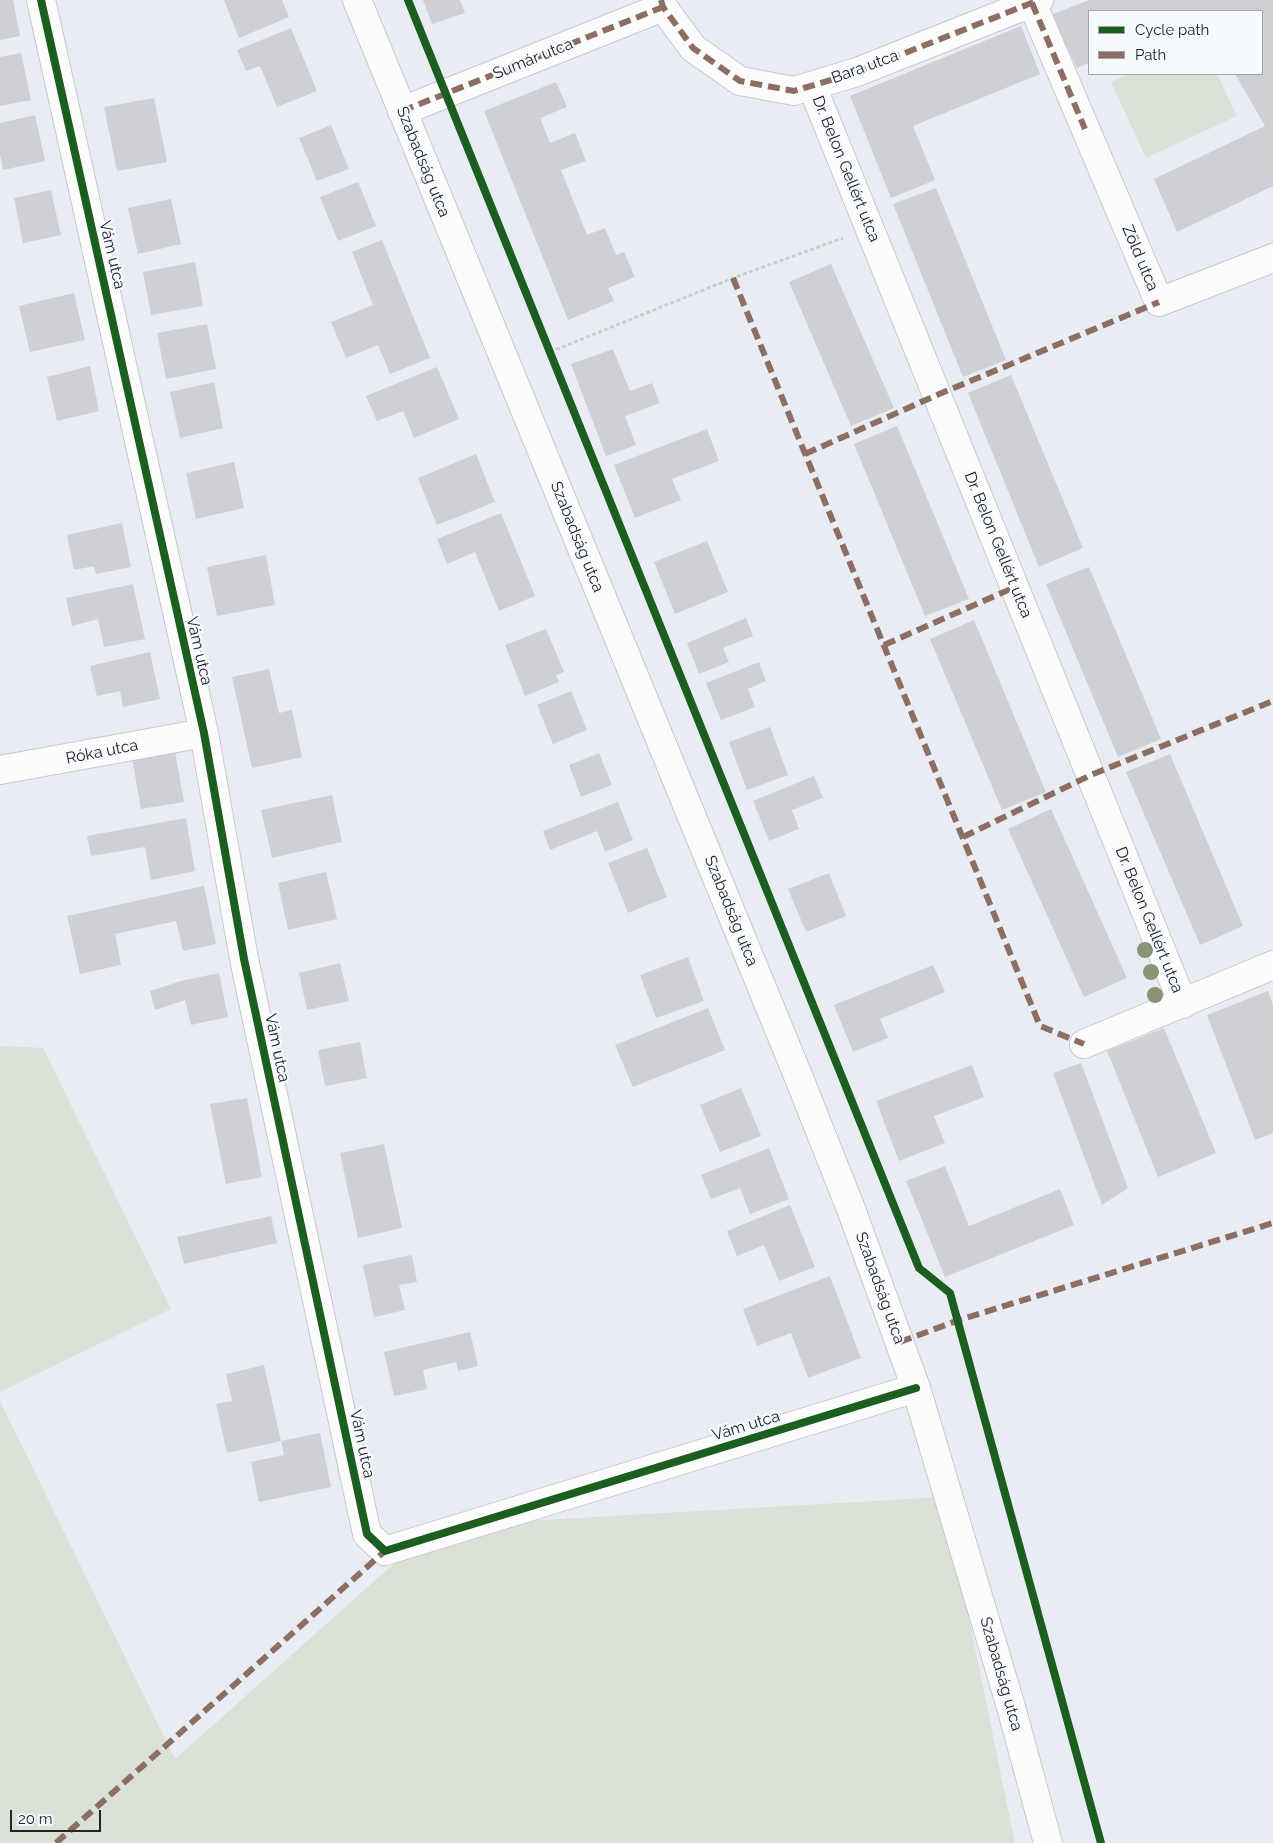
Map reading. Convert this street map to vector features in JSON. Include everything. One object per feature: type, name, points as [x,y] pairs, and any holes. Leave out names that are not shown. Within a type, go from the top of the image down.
[{"type":"street","name":"Vám utca","points":[[41,0],[204,733],[244,959],[367,1534],[385,1551],[916,1388]]},
{"type":"street","name":"Szabadság utca","points":[[357,0],[851,1209],[916,1388],[1011,1707],[1048,1843]]},
{"type":"street","name":"Bara utca","points":[[662,3],[693,48],[740,81],[794,91],[857,72],[1036,1]]},
{"type":"street","name":"Zöld utca","points":[[1036,1],[1085,129],[1159,302],[1273,258]]},
{"type":"street","name":"Sumár utca","points":[[402,111],[662,3]]},
{"type":"street","name":"Dr. Belon Gellért utca","points":[[812,86],[1183,1004]]},
{"type":"street","name":"Róka utca","points":[[0,770],[204,733]]},
{"type":"street","points":[[1084,1044],[1273,965]]},
{"type":"path","points":[[550,352],[733,278],[870,228]]},
{"type":"path","points":[[546,342],[553,361]]},
{"type":"shaded area","points":[[1127,75],[1217,75],[1237,116],[1146,158],[1111,82]]},
{"type":"shaded area","points":[[0,1046],[43,1048],[171,1309],[0,1392]]},
{"type":"shaded area","points":[[0,1401],[175,1759],[436,1526],[944,1497],[1015,1843],[0,1843]]},
{"type":"building","points":[[0,0],[13,0],[20,36],[0,40]]},
{"type":"building","points":[[224,0],[282,0],[289,17],[239,38]]},
{"type":"building","points":[[423,0],[460,0],[465,13],[432,24]]},
{"type":"building","points":[[1089,0],[1273,0],[1273,186],[1177,232],[1154,179],[1265,126],[1236,75],[1263,75],[1263,10],[1088,10],[1088,63],[1077,68],[1051,15]]},
{"type":"building","points":[[1021,26],[1040,74],[913,126],[935,180],[891,198],[850,96]]},
{"type":"building","points":[[291,28],[317,91],[277,107],[260,66],[246,71],[237,50]]},
{"type":"building","points":[[21,53],[31,100],[0,106],[0,57]]},
{"type":"building","points":[[556,82],[567,107],[540,118],[550,143],[575,133],[586,161],[561,170],[587,235],[605,228],[616,255],[624,252],[635,277],[608,288],[614,301],[568,320],[484,111]]},
{"type":"building","points":[[154,98],[167,162],[117,171],[104,107]]},
{"type":"building","points":[[35,115],[45,161],[3,170],[0,155],[0,123]]},
{"type":"building","points":[[331,125],[349,169],[317,181],[299,138]]},
{"type":"building","points":[[358,182],[376,226],[338,241],[320,197]]},
{"type":"building","points":[[936,188],[1006,360],[963,377],[893,204]]},
{"type":"building","points":[[51,190],[61,235],[23,243],[14,198]]},
{"type":"building","points":[[171,199],[181,244],[138,254],[128,208]]},
{"type":"building","points":[[382,240],[430,358],[390,374],[378,345],[346,358],[331,322],[373,305],[352,252]]},
{"type":"building","points":[[195,262],[203,306],[151,315],[143,272]]},
{"type":"building","points":[[831,264],[894,408],[851,426],[789,282]]},
{"type":"building","points":[[74,293],[85,340],[30,352],[19,306]]},
{"type":"building","points":[[207,324],[216,369],[166,379],[157,333]]},
{"type":"building","points":[[613,349],[630,391],[652,383],[660,403],[625,416],[636,445],[606,456],[571,364]]},
{"type":"building","points":[[90,366],[99,411],[57,421],[47,377]]},
{"type":"building","points":[[437,367],[459,419],[414,438],[403,411],[377,421],[366,396]]},
{"type":"building","points":[[1011,375],[1083,548],[1039,567],[968,393]]},
{"type":"building","points":[[214,382],[223,428],[180,438],[170,392]]},
{"type":"building","points":[[897,426],[969,599],[925,616],[854,444]]},
{"type":"building","points":[[707,429],[719,461],[672,479],[681,500],[635,518],[614,465]]},
{"type":"building","points":[[476,454],[495,502],[437,525],[418,478]]},
{"type":"building","points":[[234,462],[244,508],[196,519],[186,473]]},
{"type":"building","points":[[501,513],[535,596],[499,611],[475,552],[447,564],[437,539]]},
{"type":"building","points":[[122,523],[131,567],[96,574],[94,566],[74,570],[67,535]]},
{"type":"building","points":[[707,541],[728,592],[675,614],[654,562]]},
{"type":"building","points":[[266,555],[275,605],[217,616],[207,567]]},
{"type":"building","points":[[1089,567],[1161,739],[1118,757],[1046,584]]},
{"type":"building","points":[[133,584],[145,639],[104,647],[98,619],[72,626],[66,598]]},
{"type":"building","points":[[746,618],[753,636],[723,648],[729,662],[699,674],[687,643]]},
{"type":"building","points":[[974,620],[1046,792],[1002,810],[930,639]]},
{"type":"building","points":[[546,629],[564,672],[556,675],[559,682],[525,696],[505,645]]},
{"type":"building","points":[[150,652],[160,699],[123,707],[120,691],[97,696],[90,666]]},
{"type":"building","points":[[759,662],[766,681],[748,689],[755,707],[721,720],[706,683]]},
{"type":"building","points":[[269,669],[279,713],[292,710],[302,757],[252,768],[232,677]]},
{"type":"building","points":[[571,691],[587,730],[553,744],[537,705]]},
{"type":"building","points":[[770,727],[788,775],[747,790],[729,742]]},
{"type":"building","points":[[175,751],[184,802],[141,809],[132,758]]},
{"type":"building","points":[[599,753],[612,785],[581,797],[569,765]]},
{"type":"building","points":[[1170,754],[1243,926],[1200,945],[1126,772]]},
{"type":"building","points":[[814,776],[823,798],[792,810],[799,829],[769,841],[753,801]]},
{"type":"building","points":[[332,795],[342,842],[272,858],[261,810]]},
{"type":"building","points":[[618,802],[633,840],[605,852],[597,831],[550,850],[543,831]]},
{"type":"building","points":[[1051,809],[1127,978],[1084,997],[1008,829]]},
{"type":"building","points":[[186,818],[195,871],[151,880],[145,847],[91,856],[87,836]]},
{"type":"building","points":[[647,848],[667,897],[628,913],[608,863]]},
{"type":"building","points":[[326,872],[337,919],[288,930],[278,883]]},
{"type":"building","points":[[829,873],[846,916],[806,932],[788,889]]},
{"type":"building","points":[[204,886],[216,944],[183,951],[176,921],[115,934],[121,965],[80,974],[67,916]]},
{"type":"building","points":[[688,957],[704,1001],[656,1018],[640,975]]},
{"type":"building","points":[[340,963],[349,1001],[307,1010],[299,973]]},
{"type":"building","points":[[933,965],[945,992],[880,1019],[888,1038],[853,1052],[834,1005]]},
{"type":"building","points":[[219,973],[228,1017],[191,1025],[185,1000],[155,1010],[150,991],[181,981]]},
{"type":"building","points":[[1268,991],[1273,1005],[1273,1133],[1255,1140],[1207,1015]]},
{"type":"building","points":[[708,1008],[725,1050],[633,1087],[615,1045]]},
{"type":"building","points":[[1164,1028],[1216,1153],[1158,1177],[1107,1051]]},
{"type":"building","points":[[360,1042],[367,1078],[325,1086],[318,1050]]},
{"type":"building","points":[[1081,1063],[1128,1188],[1102,1205],[1053,1073]]},
{"type":"building","points":[[972,1065],[984,1097],[934,1116],[945,1143],[899,1161],[876,1101]]},
{"type":"building","points":[[741,1088],[761,1136],[720,1152],[700,1105]]},
{"type":"building","points":[[247,1098],[262,1177],[226,1184],[210,1104]]},
{"type":"building","points":[[384,1144],[402,1228],[358,1238],[340,1153]]},
{"type":"building","points":[[769,1148],[789,1199],[750,1214],[740,1188],[711,1199],[701,1175]]},
{"type":"building","points":[[945,1166],[969,1226],[1060,1189],[1074,1225],[945,1277],[906,1181]]},
{"type":"building","points":[[790,1205],[815,1267],[779,1281],[764,1245],[737,1256],[727,1231]]},
{"type":"building","points":[[271,1216],[277,1243],[184,1264],[177,1237]]},
{"type":"building","points":[[412,1255],[417,1282],[399,1285],[405,1310],[374,1317],[363,1265]]},
{"type":"building","points":[[830,1276],[861,1358],[808,1378],[791,1333],[757,1346],[743,1309]]},
{"type":"building","points":[[470,1332],[478,1366],[458,1371],[456,1362],[423,1370],[427,1389],[394,1396],[384,1352]]},
{"type":"building","points":[[264,1365],[281,1441],[227,1453],[216,1404],[232,1401],[226,1374]]},
{"type":"building","points":[[320,1433],[331,1487],[259,1502],[251,1462],[284,1455],[281,1441]]},
{"type":"marked path","points":[[661,0],[663,7],[693,48],[740,81],[794,91],[857,72],[1039,0]]},
{"type":"marked path","points":[[1032,3],[1085,129]]},
{"type":"marked path","points":[[402,111],[663,7]]},
{"type":"marked path","points":[[733,278],[1040,1026],[1084,1044]]},
{"type":"marked path","points":[[805,454],[937,395],[1159,302]]},
{"type":"marked path","points":[[884,645],[1015,587]]},
{"type":"marked path","points":[[963,837],[1091,775],[1273,701]]},
{"type":"marked path","points":[[900,1342],[959,1320],[1273,1223]]},
{"type":"marked path","points":[[56,1843],[385,1551]]},
{"type":"cycle path","points":[[41,0],[204,733],[244,959],[367,1534],[385,1551],[916,1388]]},
{"type":"cycle path","points":[[408,0],[919,1268],[950,1293],[1101,1843]]}]
